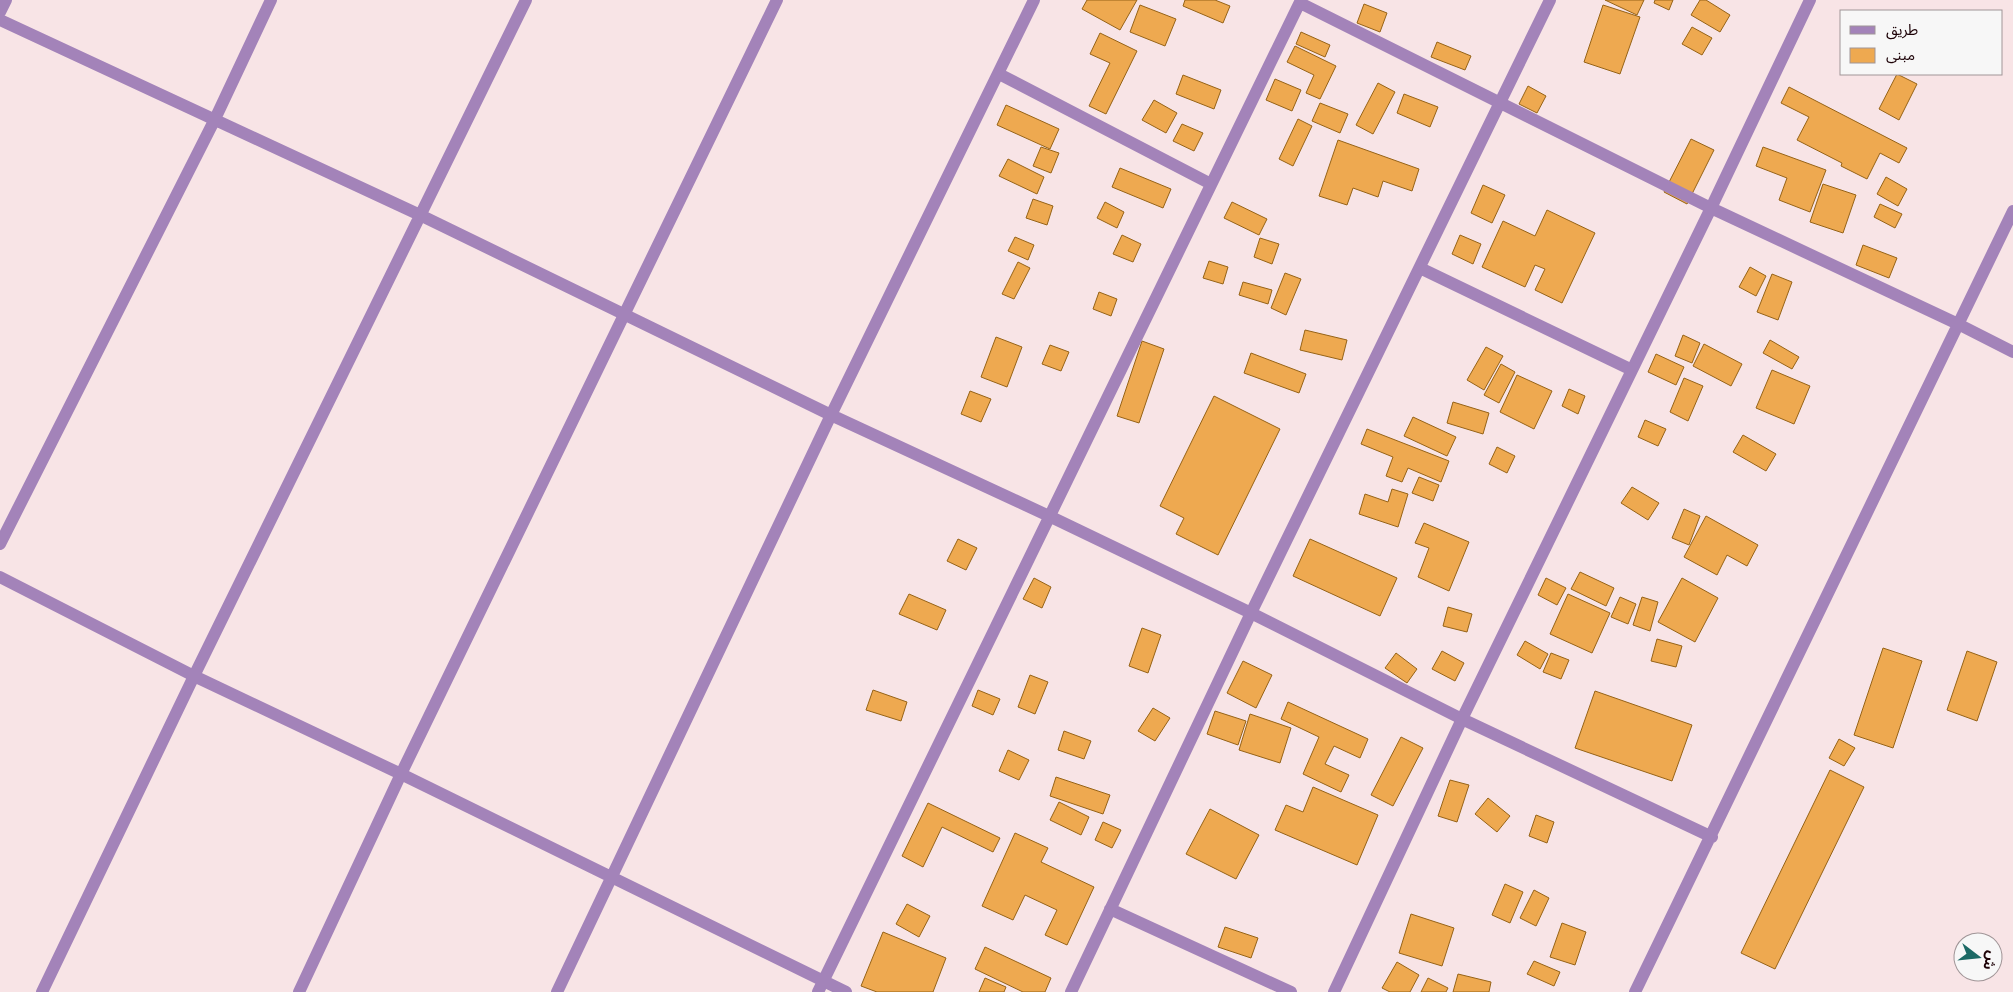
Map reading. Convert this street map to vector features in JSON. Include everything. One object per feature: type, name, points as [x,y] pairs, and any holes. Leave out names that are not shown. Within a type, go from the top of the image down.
[{"type":"street","points":[[0,12],[6,0]]},
{"type":"street","points":[[0,544],[215,119],[271,0]]},
{"type":"street","points":[[42,992],[194,676],[526,0]]},
{"type":"street","points":[[299,992],[401,774],[777,0]]},
{"type":"street","points":[[557,992],[831,415],[1034,0]]},
{"type":"street","points":[[1071,992],[1251,614],[1550,0]]},
{"type":"street","points":[[1334,992],[1462,719],[1711,208],[1810,0]]},
{"type":"street","points":[[820,987],[1301,2],[1500,104],[1711,208],[1958,324],[2013,352]]},
{"type":"street","points":[[0,20],[420,215],[831,415],[1049,516],[1462,719],[1712,837]]},
{"type":"street","points":[[999,74],[1211,184]]},
{"type":"street","points":[[1635,992],[1712,837],[2013,211]]},
{"type":"street","points":[[1420,268],[1632,370]]},
{"type":"street","points":[[0,578],[194,676],[401,774],[612,879],[820,987],[846,992]]},
{"type":"street","points":[[1110,909],[1291,992]]},
{"type":"building","points":[[1087,0],[1137,0],[1120,30],[1082,9]]},
{"type":"building","points":[[1185,0],[1215,0],[1230,6],[1223,23],[1183,6]]},
{"type":"building","points":[[1605,0],[1644,0],[1637,15]]},
{"type":"building","points":[[1655,0],[1673,0],[1669,10],[1654,3]]},
{"type":"building","points":[[1700,0],[1706,0],[1730,15],[1720,32],[1691,15]]},
{"type":"building","points":[[1364,4],[1387,13],[1380,32],[1357,23]]},
{"type":"building","points":[[1140,5],[1176,19],[1165,46],[1130,32]]},
{"type":"building","points":[[1603,5],[1640,17],[1620,74],[1584,62]]},
{"type":"building","points":[[1692,27],[1712,38],[1702,55],[1682,44]]},
{"type":"building","points":[[1301,32],[1330,45],[1325,57],[1296,44]]},
{"type":"building","points":[[1100,33],[1137,51],[1106,114],[1089,106],[1110,63],[1090,54]]},
{"type":"building","points":[[1437,42],[1471,56],[1465,70],[1431,57]]},
{"type":"building","points":[[1295,46],[1336,66],[1320,99],[1306,93],[1314,75],[1287,62]]},
{"type":"building","points":[[1183,75],[1221,90],[1214,109],[1176,94]]},
{"type":"building","points":[[1896,75],[1917,84],[1899,120],[1879,109]]},
{"type":"building","points":[[1275,79],[1301,90],[1292,111],[1266,100]]},
{"type":"building","points":[[1378,83],[1395,92],[1373,134],[1356,125]]},
{"type":"building","points":[[1528,86],[1546,96],[1537,113],[1519,104]]},
{"type":"building","points":[[1789,87],[1907,148],[1899,163],[1880,153],[1867,179],[1841,166],[1842,163],[1797,140],[1809,117],[1781,103]]},
{"type":"building","points":[[1404,94],[1438,107],[1430,127],[1397,113]]},
{"type":"building","points":[[1154,100],[1177,113],[1166,133],[1142,120]]},
{"type":"building","points":[[1320,103],[1348,114],[1340,133],[1312,121]]},
{"type":"building","points":[[1006,105],[1059,129],[1050,149],[997,125]]},
{"type":"building","points":[[1298,119],[1312,126],[1293,166],[1279,159]]},
{"type":"building","points":[[1182,124],[1203,133],[1194,151],[1173,141]]},
{"type":"building","points":[[1691,139],[1714,150],[1687,204],[1664,192]]},
{"type":"building","points":[[1338,140],[1419,169],[1412,191],[1383,181],[1378,197],[1353,188],[1347,205],[1319,196]]},
{"type":"building","points":[[1041,147],[1059,153],[1051,173],[1033,166]]},
{"type":"building","points":[[1763,147],[1826,170],[1810,212],[1779,200],[1787,178],[1756,166]]},
{"type":"building","points":[[1008,159],[1044,177],[1037,194],[999,176]]},
{"type":"building","points":[[1120,168],[1171,189],[1163,208],[1112,187]]},
{"type":"building","points":[[1886,177],[1907,189],[1898,206],[1877,194]]},
{"type":"building","points":[[1823,184],[1856,195],[1843,233],[1810,222]]},
{"type":"building","points":[[1483,185],[1505,195],[1492,223],[1471,213]]},
{"type":"building","points":[[1033,199],[1053,206],[1047,225],[1026,218]]},
{"type":"building","points":[[1105,202],[1124,212],[1117,228],[1097,218]]},
{"type":"building","points":[[1232,202],[1267,219],[1259,235],[1224,218]]},
{"type":"building","points":[[1880,204],[1902,214],[1895,228],[1874,217]]},
{"type":"building","points":[[1547,210],[1595,233],[1562,303],[1535,290],[1545,269],[1535,265],[1525,287],[1482,267],[1503,221],[1535,236]]},
{"type":"building","points":[[1122,235],[1141,244],[1133,262],[1113,254]]},
{"type":"building","points":[[1460,235],[1481,244],[1473,264],[1452,254]]},
{"type":"building","points":[[1015,237],[1034,245],[1028,260],[1008,251]]},
{"type":"building","points":[[1260,238],[1279,244],[1272,264],[1254,257]]},
{"type":"building","points":[[1863,245],[1897,258],[1889,278],[1856,265]]},
{"type":"building","points":[[1209,261],[1228,267],[1223,284],[1203,278]]},
{"type":"building","points":[[1018,262],[1030,268],[1014,299],[1002,294]]},
{"type":"building","points":[[1750,267],[1766,276],[1756,296],[1739,287]]},
{"type":"building","points":[[1285,273],[1301,279],[1286,315],[1271,308]]},
{"type":"building","points":[[1772,274],[1792,282],[1778,320],[1757,312]]},
{"type":"building","points":[[1243,282],[1272,290],[1268,304],[1239,295]]},
{"type":"building","points":[[1099,292],[1117,299],[1111,316],[1093,309]]},
{"type":"building","points":[[1305,330],[1347,340],[1342,360],[1300,350]]},
{"type":"building","points":[[1683,335],[1700,343],[1692,363],[1675,356]]},
{"type":"building","points":[[996,337],[1022,347],[1007,387],[981,377]]},
{"type":"building","points":[[1770,340],[1799,357],[1792,369],[1763,353]]},
{"type":"building","points":[[1142,341],[1164,349],[1139,423],[1117,416]]},
{"type":"building","points":[[1704,344],[1742,364],[1731,386],[1693,366]]},
{"type":"building","points":[[1050,345],[1069,352],[1061,371],[1042,364]]},
{"type":"building","points":[[1486,347],[1503,356],[1484,390],[1467,380]]},
{"type":"building","points":[[1251,353],[1306,374],[1299,393],[1244,373]]},
{"type":"building","points":[[1656,354],[1684,367],[1676,385],[1648,372]]},
{"type":"building","points":[[1501,364],[1515,372],[1499,403],[1484,395]]},
{"type":"building","points":[[1772,370],[1810,386],[1794,424],[1756,408]]},
{"type":"building","points":[[1517,375],[1552,391],[1534,429],[1500,412]]},
{"type":"building","points":[[1684,378],[1703,386],[1688,421],[1670,412]]},
{"type":"building","points":[[1569,389],[1585,396],[1578,414],[1562,406]]},
{"type":"building","points":[[970,391],[991,399],[981,422],[961,414]]},
{"type":"building","points":[[1214,396],[1280,429],[1218,555],[1176,534],[1184,518],[1160,506]]},
{"type":"building","points":[[1453,402],[1489,413],[1483,434],[1447,423]]},
{"type":"building","points":[[1413,417],[1456,437],[1447,456],[1404,436]]},
{"type":"building","points":[[1645,420],[1666,429],[1658,446],[1638,437]]},
{"type":"building","points":[[1367,429],[1449,461],[1441,482],[1408,468],[1402,482],[1386,476],[1393,457],[1361,444]]},
{"type":"building","points":[[1743,435],[1776,454],[1766,471],[1733,452]]},
{"type":"building","points":[[1497,447],[1515,456],[1507,473],[1489,464]]},
{"type":"building","points":[[1419,477],[1439,485],[1433,501],[1412,493]]},
{"type":"building","points":[[1632,487],[1659,503],[1648,520],[1621,503]]},
{"type":"building","points":[[1392,489],[1408,494],[1398,527],[1359,514],[1365,494],[1388,502]]},
{"type":"building","points":[[1684,509],[1700,516],[1689,545],[1672,538]]},
{"type":"building","points":[[1706,516],[1758,545],[1747,566],[1727,555],[1717,575],[1684,557]]},
{"type":"building","points":[[1424,523],[1469,542],[1449,591],[1418,577],[1429,548],[1415,543]]},
{"type":"building","points":[[958,539],[977,548],[966,570],[947,561]]},
{"type":"building","points":[[1310,539],[1397,578],[1380,616],[1293,576]]},
{"type":"building","points":[[1580,572],[1614,588],[1606,606],[1571,589]]},
{"type":"building","points":[[1034,578],[1051,587],[1042,608],[1023,599]]},
{"type":"building","points":[[1546,578],[1566,588],[1557,605],[1538,595]]},
{"type":"building","points":[[1682,578],[1718,598],[1695,642],[1658,622]]},
{"type":"building","points":[[909,594],[946,610],[937,630],[899,614]]},
{"type":"building","points":[[1568,594],[1610,613],[1592,653],[1550,634]]},
{"type":"building","points":[[1620,597],[1636,604],[1628,624],[1611,617]]},
{"type":"building","points":[[1642,597],[1658,602],[1650,631],[1633,625]]},
{"type":"building","points":[[1448,607],[1472,614],[1467,632],[1443,626]]},
{"type":"building","points":[[1142,628],[1161,635],[1148,673],[1129,666]]},
{"type":"building","points":[[1657,639],[1682,646],[1676,667],[1651,661]]},
{"type":"building","points":[[1525,641],[1548,654],[1540,669],[1517,655]]},
{"type":"building","points":[[1883,648],[1922,661],[1893,748],[1854,735]]},
{"type":"building","points":[[1442,651],[1464,663],[1455,681],[1432,669]]},
{"type":"building","points":[[1967,651],[1997,662],[1977,721],[1947,710]]},
{"type":"building","points":[[1396,653],[1417,669],[1407,683],[1385,668]]},
{"type":"building","points":[[1551,653],[1569,660],[1561,679],[1543,672]]},
{"type":"building","points":[[1243,661],[1272,675],[1256,708],[1227,693]]},
{"type":"building","points":[[1030,675],[1048,682],[1035,714],[1018,707]]},
{"type":"building","points":[[873,690],[907,702],[901,721],[866,710]]},
{"type":"building","points":[[978,690],[1000,699],[993,715],[972,706]]},
{"type":"building","points":[[1595,691],[1692,725],[1672,781],[1575,748]]},
{"type":"building","points":[[1288,702],[1368,739],[1360,758],[1334,746],[1325,764],[1349,775],[1341,792],[1303,774],[1319,737],[1281,719]]},
{"type":"building","points":[[1153,708],[1170,718],[1155,741],[1138,731]]},
{"type":"building","points":[[1215,711],[1246,721],[1238,745],[1207,734]]},
{"type":"building","points":[[1250,714],[1291,728],[1280,763],[1239,750]]},
{"type":"building","points":[[1064,731],[1091,741],[1084,759],[1058,750]]},
{"type":"building","points":[[1401,737],[1423,748],[1393,806],[1371,795]]},
{"type":"building","points":[[1839,739],[1855,748],[1844,766],[1829,758]]},
{"type":"building","points":[[1008,750],[1029,760],[1019,780],[999,771]]},
{"type":"building","points":[[1830,770],[1864,787],[1775,969],[1741,953]]},
{"type":"building","points":[[1056,777],[1110,795],[1103,814],[1050,796]]},
{"type":"building","points":[[1450,780],[1469,785],[1457,822],[1438,816]]},
{"type":"building","points":[[1313,787],[1378,815],[1357,865],[1275,830],[1286,805],[1303,812]]},
{"type":"building","points":[[1488,798],[1510,816],[1497,832],[1475,814]]},
{"type":"building","points":[[1059,802],[1089,817],[1081,835],[1050,820]]},
{"type":"building","points":[[928,803],[1000,838],[993,852],[942,827],[923,867],[902,856]]},
{"type":"building","points":[[1210,809],[1259,835],[1236,879],[1186,854]]},
{"type":"building","points":[[1536,815],[1554,822],[1547,843],[1529,836]]},
{"type":"building","points":[[1103,822],[1121,830],[1112,848],[1095,840]]},
{"type":"building","points":[[1015,833],[1048,848],[1041,862],[1094,887],[1067,945],[1045,935],[1057,910],[1025,895],[1013,920],[982,906]]},
{"type":"building","points":[[1505,884],[1523,892],[1510,923],[1492,915]]},
{"type":"building","points":[[1534,890],[1549,898],[1536,926],[1520,918]]},
{"type":"building","points":[[907,904],[930,916],[919,937],[896,924]]},
{"type":"building","points":[[1411,914],[1454,928],[1442,966],[1399,953]]},
{"type":"building","points":[[1562,923],[1586,932],[1575,965],[1550,957]]},
{"type":"building","points":[[1225,927],[1258,938],[1251,958],[1218,947]]},
{"type":"building","points":[[883,932],[946,958],[933,992],[877,992],[861,986]]},
{"type":"building","points":[[985,947],[1051,978],[1045,992],[1023,992],[975,969]]},
{"type":"building","points":[[1534,961],[1560,972],[1554,986],[1527,974]]},
{"type":"building","points":[[1397,962],[1419,975],[1410,992],[1390,992],[1382,988]]},
{"type":"building","points":[[1458,974],[1491,982],[1489,992],[1453,992]]},
{"type":"building","points":[[985,978],[1006,987],[1004,992],[979,992]]},
{"type":"building","points":[[1428,978],[1448,988],[1446,992],[1421,992]]}]
